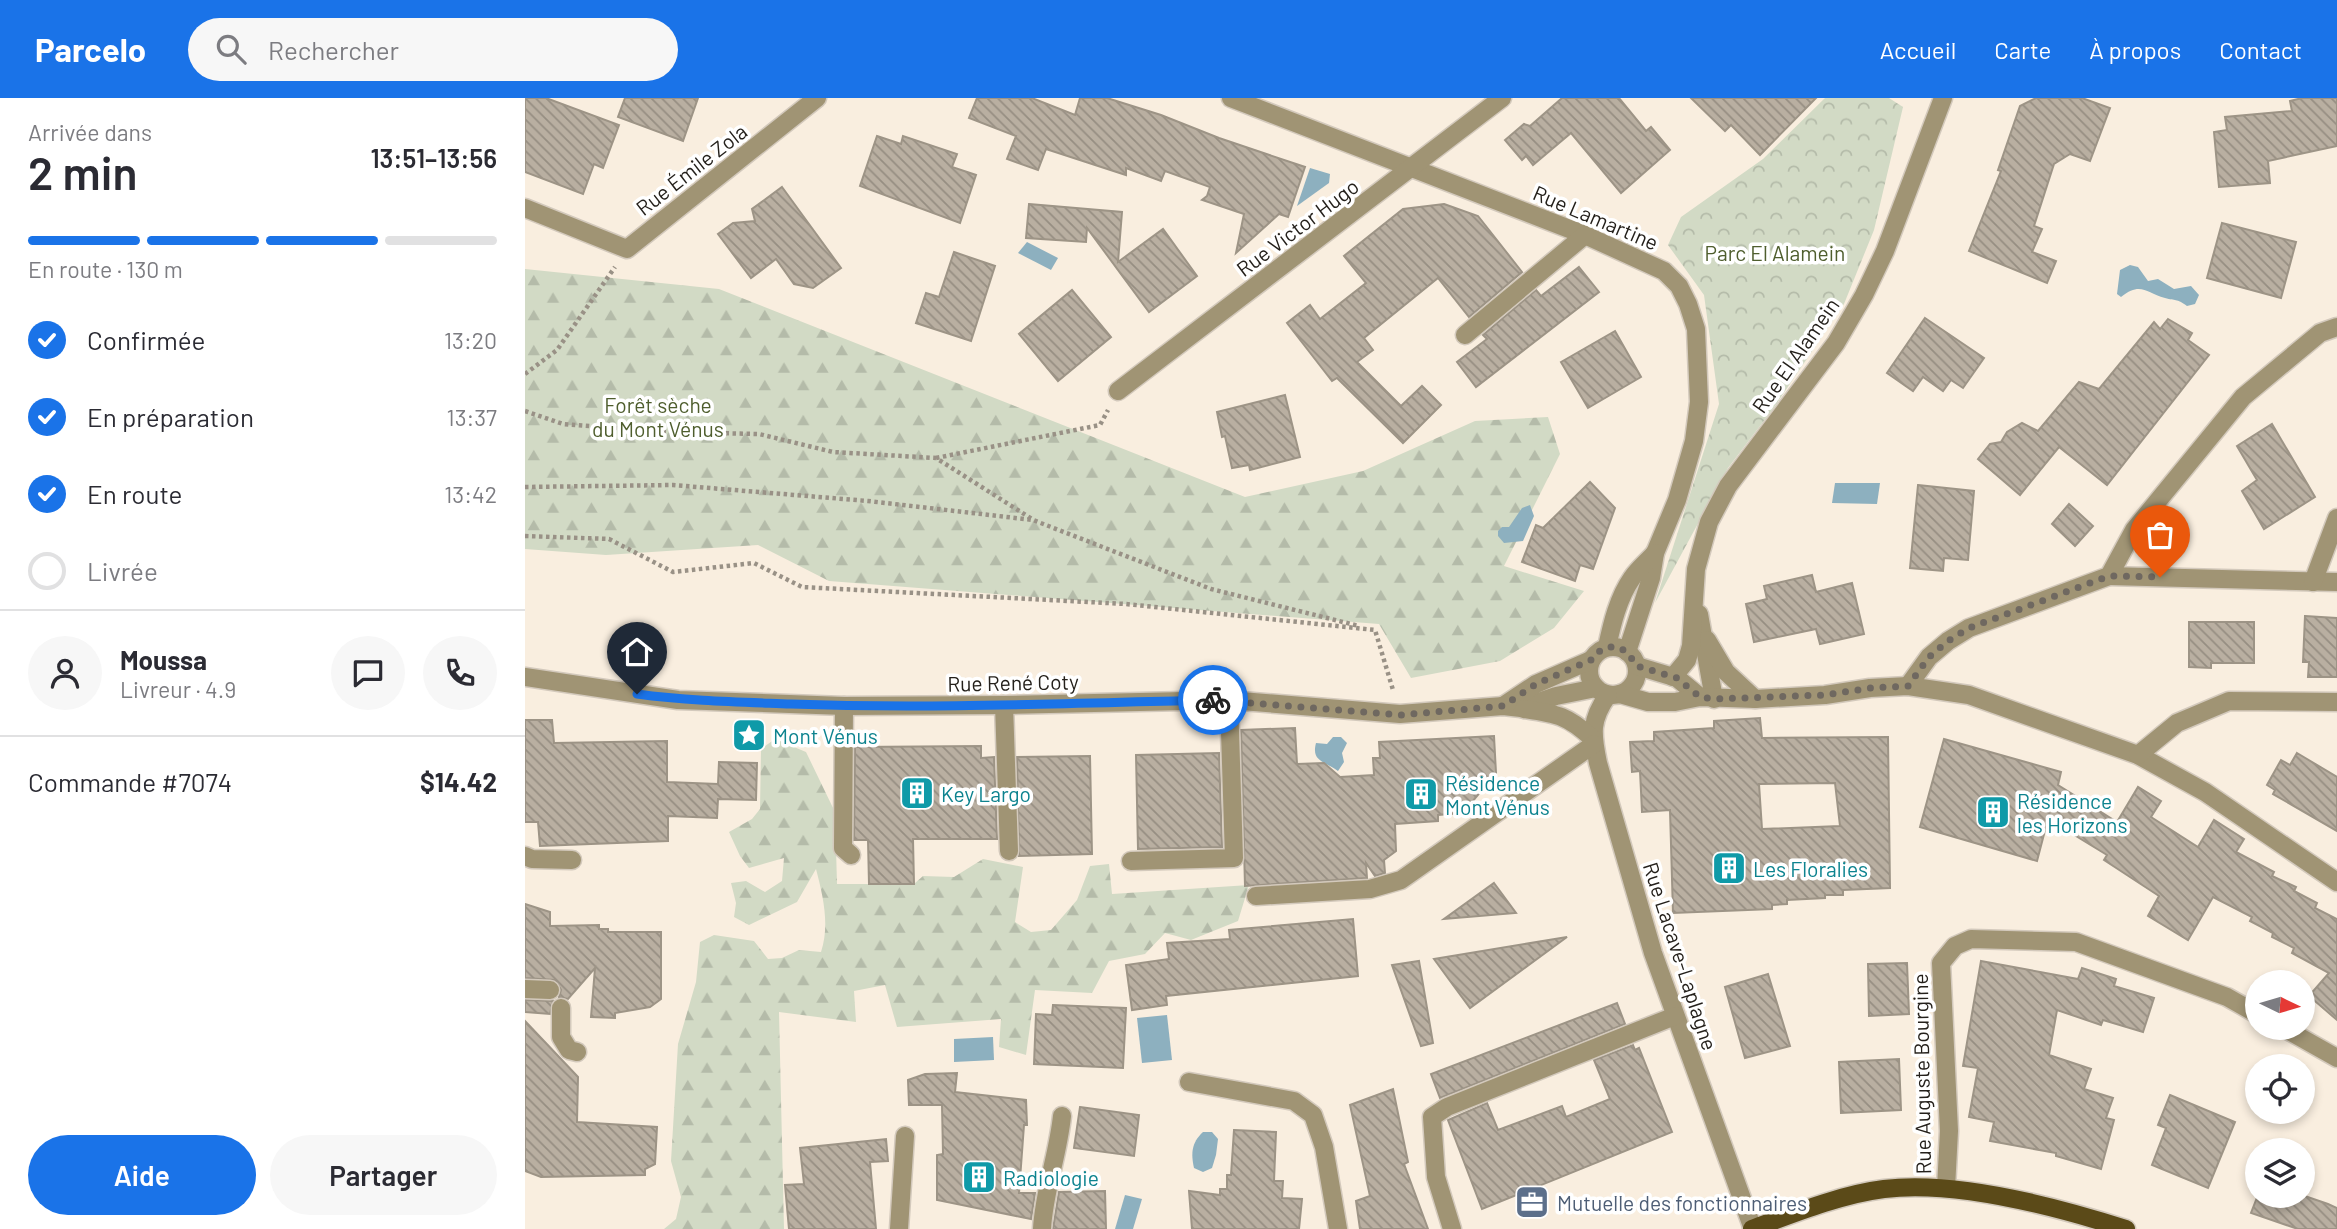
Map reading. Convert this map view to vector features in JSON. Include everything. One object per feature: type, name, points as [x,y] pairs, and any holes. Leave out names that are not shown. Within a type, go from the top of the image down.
[{"type":"main road","points":[[1752,1229],[1818,1206],[1883,1189],[1945,1188],[2040,1206],[2126,1229]]},
{"type":"street","name":"Rue Émile Zola","points":[[627,249],[817,98]]},
{"type":"street","name":"Rue Lamartine","points":[[1231,98],[1585,235],[1664,271],[1679,286],[1696,329],[1699,402],[1694,441],[1677,500],[1655,553],[1632,659]]},
{"type":"street","name":"Rue Victor Hugo","points":[[1118,391],[1502,98]]},
{"type":"street","name":"Rue El Alamein","points":[[1673,677],[1687,660],[1691,646],[1696,569],[1709,522],[1728,486],[1836,343],[1864,295],[1885,251],[1943,98]]},
{"type":"street","points":[[525,208],[627,249]]},
{"type":"street","points":[[1465,335],[1585,235]]},
{"type":"street","points":[[2109,576],[2134,530],[2243,397],[2320,333],[2337,327]]},
{"type":"street","points":[[2313,582],[2337,518]]},
{"type":"street","name":"Rue Lamartine","points":[[1607,647],[1615,613],[1625,590],[1632,577],[1655,553]]},
{"type":"street","points":[[1908,686],[1929,657],[1969,628],[2109,576],[2337,582]]},
{"type":"street","name":"Rue El Alamein","points":[[1694,594],[1704,635],[1707,698]]},
{"type":"street","points":[[1704,635],[1726,672],[1755,699]]},
{"type":"street","points":[[1707,698],[1673,677],[1632,659],[1618,647],[1607,647],[1595,654],[1591,660],[1590,680],[1608,693],[1648,702],[1825,695],[1870,688],[1908,686],[1969,695],[2138,755],[2205,792],[2337,882]]},
{"type":"street","points":[[1608,693],[1632,686],[1637,674],[1632,659]]},
{"type":"street","name":"Rue René Coty","points":[[1512,707],[1536,684],[1591,660]]},
{"type":"street","name":"Rue René Coty","points":[[525,677],[678,700],[844,706],[1229,700],[1400,715],[1512,707],[1556,696],[1608,693]]},
{"type":"street","name":"Rue Lacave-Laplagne","points":[[1608,693],[1597,709],[1593,741],[1653,953],[1752,1229]]},
{"type":"street","points":[[1131,861],[1234,858],[1229,700]]},
{"type":"street","points":[[2138,755],[2177,723],[2229,701],[2337,702]]},
{"type":"street","points":[[1004,705],[1009,851]]},
{"type":"street","points":[[844,706],[843,848],[851,855]]},
{"type":"street","points":[[1256,896],[1370,889],[1401,880],[1593,741],[1574,721],[1559,715],[1512,707]]},
{"type":"street","points":[[525,856],[532,859],[572,860]]},
{"type":"street","name":"Rue Auguste Bourgine","points":[[1945,1188],[1949,1131],[1941,963],[1955,946],[1971,939],[2076,942],[2227,998],[2245,1008]]},
{"type":"street","points":[[525,989],[550,990]]},
{"type":"street","points":[[561,1008],[561,1037],[569,1050],[577,1052]]},
{"type":"street","points":[[1452,1229],[1436,1177],[1431,1117],[1447,1107],[1675,1016]]},
{"type":"street","points":[[2305,1040],[2337,1058]]},
{"type":"street","points":[[1189,1082],[1294,1101],[1313,1115],[1324,1147],[1338,1229]]},
{"type":"street","points":[[1042,1229],[1043,1209],[1060,1139],[1062,1116]]},
{"type":"street","points":[[899,1229],[905,1136]]},
{"type":"path","points":[[525,373],[557,350],[627,249]]},
{"type":"path","points":[[525,411],[563,424],[670,432],[759,434],[833,452],[936,458],[1100,425],[1118,391]]},
{"type":"path","points":[[936,458],[1033,520],[1211,589],[1375,630]]},
{"type":"path","points":[[525,487],[673,485],[867,501],[1033,520]]},
{"type":"path","points":[[525,536],[609,539],[673,572],[754,563],[801,587],[1126,604],[1375,630]]},
{"type":"path","points":[[1375,630],[1400,715]]},
{"type":"green space","name":"Parc El Alamein","points":[[1825,98],[1889,98],[1903,107],[1874,230],[1844,304],[1773,409],[1728,468],[1655,603],[1719,404],[1704,295],[1668,245],[1681,217],[1763,159]]},
{"type":"green space","name":"Forêt sèche du Mont Vénus","points":[[525,269],[719,289],[1245,497],[1363,471],[1475,421],[1548,417],[1560,454],[1504,566],[1584,591],[1554,628],[1500,661],[1411,678],[1379,624],[829,581],[758,545],[606,555],[525,549]]},
{"type":"green space","points":[[775,739],[806,752],[835,812],[837,884],[914,884],[923,876],[954,877],[983,859],[1023,867],[1015,922],[1031,932],[1051,930],[1077,900],[1090,866],[1109,864],[1112,894],[1249,885],[1238,921],[1191,940],[1165,933],[1145,954],[1109,961],[1092,993],[1035,990],[1026,1055],[999,1047],[1001,1019],[897,1027],[885,985],[854,991],[856,1022],[779,1012],[784,1229],[664,1229],[676,1219],[681,1197],[671,1161],[678,1044],[696,982],[700,942],[714,935],[754,941],[768,959],[782,958],[799,950],[821,952],[824,942],[825,910],[816,869],[797,902],[749,925],[734,917],[736,903],[731,883],[746,881],[765,892],[782,881],[784,858],[749,868],[729,832],[752,819],[760,809],[761,749]]},
{"type":"water","points":[[1310,168],[1330,174],[1329,183],[1297,206]]},
{"type":"water","points":[[1027,242],[1058,258],[1051,270],[1018,253]]},
{"type":"water","points":[[2130,265],[2138,267],[2148,281],[2158,279],[2174,289],[2191,286],[2199,295],[2195,304],[2187,306],[2139,289],[2121,297],[2117,294],[2120,270]]},
{"type":"water","points":[[1835,483],[1880,483],[1877,504],[1832,503]]},
{"type":"water","points":[[1530,505],[1534,516],[1523,541],[1504,543],[1498,536],[1498,531],[1502,527],[1509,527],[1522,508]]},
{"type":"water","points":[[1333,737],[1341,737],[1347,743],[1342,753],[1344,762],[1338,771],[1315,754],[1316,743],[1327,744]]},
{"type":"water","points":[[1167,1015],[1172,1060],[1142,1063],[1137,1018]]},
{"type":"water","points":[[993,1037],[994,1060],[954,1062],[954,1039]]},
{"type":"water","points":[[1203,1132],[1212,1132],[1218,1139],[1212,1168],[1203,1172],[1194,1168],[1192,1153],[1196,1140]]},
{"type":"water","points":[[1125,1195],[1142,1199],[1133,1229],[1115,1229]]},
{"type":"building","points":[[525,98],[546,98],[619,125],[603,168],[594,164],[583,194],[525,172]]},
{"type":"building","points":[[625,98],[698,98],[683,141],[618,117]]},
{"type":"building","points":[[977,98],[1032,98],[1075,115],[1080,98],[1107,98],[1305,167],[1288,217],[1279,214],[1236,253],[1244,214],[1202,200],[1207,196],[1210,187],[1165,171],[1161,181],[1126,168],[1126,175],[1046,149],[1038,170],[1007,159],[1016,136],[969,118]]},
{"type":"building","points":[[1562,98],[1619,98],[1646,131],[1651,127],[1670,150],[1621,193],[1571,133],[1533,165],[1526,156],[1522,160],[1505,140],[1524,124],[1530,126]]},
{"type":"building","points":[[1691,98],[1816,98],[1760,155],[1731,125],[1725,131]]},
{"type":"building","points":[[2036,98],[2082,98],[2110,108],[2090,161],[2070,154],[2054,164],[2034,226],[2042,229],[2032,252],[2056,261],[2047,283],[1969,251],[2001,171],[1998,170],[2020,106]]},
{"type":"building","points":[[2302,98],[2337,98],[2337,146],[2268,161],[2270,183],[2219,187],[2214,132],[2227,130],[2225,117],[2292,111],[2290,101]]},
{"type":"building","points":[[877,136],[901,144],[903,136],[957,154],[952,167],[976,175],[960,223],[860,186]]},
{"type":"building","points":[[782,187],[841,268],[813,288],[794,284],[776,259],[751,278],[718,234],[733,223],[755,221],[752,209]]},
{"type":"building","points":[[1029,204],[1122,212],[1118,262],[1163,229],[1197,276],[1149,312],[1087,228],[1086,242],[1026,238]]},
{"type":"building","points":[[1444,204],[1478,216],[1522,272],[1469,317],[1438,278],[1364,338],[1373,350],[1357,362],[1401,406],[1422,386],[1441,405],[1403,443],[1337,378],[1332,381],[1287,323],[1310,305],[1320,319],[1366,283],[1344,256],[1403,209]]},
{"type":"building","points":[[2222,223],[2296,242],[2281,298],[2207,278]]},
{"type":"building","points":[[954,252],[995,266],[971,341],[916,323],[926,293],[939,297]]},
{"type":"building","points":[[1579,267],[1599,292],[1476,387],[1457,362],[1487,339],[1483,335],[1536,290],[1541,296]]},
{"type":"building","points":[[1072,290],[1111,337],[1058,381],[1019,334]]},
{"type":"building","points":[[1925,318],[1984,358],[1963,388],[1951,380],[1943,391],[1923,377],[1913,391],[1887,373]]},
{"type":"building","points":[[2168,319],[2192,333],[2188,340],[2209,355],[2107,485],[2059,447],[2020,495],[1978,459],[1990,444],[2001,442],[2007,432],[2022,423],[2038,431],[2079,382],[2099,389],[2154,322],[2160,329]]},
{"type":"building","points":[[1615,331],[1641,377],[1588,408],[1561,362]]},
{"type":"building","points":[[1285,395],[1300,457],[1250,470],[1249,465],[1232,468],[1217,412]]},
{"type":"building","points":[[2272,424],[2315,497],[2264,529],[2242,491],[2257,480],[2237,446]]},
{"type":"building","points":[[1590,482],[1615,508],[1593,569],[1580,565],[1575,581],[1522,562],[1536,525],[1543,528]]},
{"type":"building","points":[[1918,485],[1974,491],[1968,560],[1944,558],[1943,571],[1910,568]]},
{"type":"building","points":[[2069,504],[2093,526],[2075,546],[2052,524]]},
{"type":"building","points":[[1812,575],[1816,592],[1852,583],[1864,634],[1820,644],[1816,629],[1754,642],[1746,604],[1767,599],[1764,586]]},
{"type":"building","points":[[2305,616],[2337,618],[2337,677],[2308,677],[2309,662],[2303,662]]},
{"type":"building","points":[[2189,622],[2254,622],[2254,663],[2211,663],[2211,668],[2189,667]]},
{"type":"building","points":[[1760,718],[1762,738],[1888,737],[1890,888],[1843,890],[1843,895],[1787,900],[1787,904],[1772,905],[1772,909],[1673,913],[1670,810],[1642,812],[1640,771],[1632,772],[1630,742],[1654,741],[1654,732],[1714,728],[1714,721]],"holes":[[[1835,783],[1840,826],[1762,829],[1759,784]]]},
{"type":"building","points":[[525,720],[552,720],[554,743],[667,741],[667,782],[718,784],[719,762],[757,763],[756,800],[718,799],[717,818],[668,816],[668,841],[540,846],[538,822],[525,822]]},
{"type":"building","points":[[1295,728],[1297,764],[1324,763],[1340,777],[1374,775],[1373,758],[1380,758],[1379,742],[1494,736],[1496,773],[1463,813],[1438,815],[1438,821],[1395,824],[1396,851],[1384,860],[1385,873],[1375,876],[1366,863],[1367,878],[1245,886],[1241,730]]},
{"type":"building","points":[[1944,739],[2061,772],[2058,785],[2117,822],[2138,787],[2161,801],[2151,817],[2198,847],[2214,820],[2244,839],[2236,852],[2274,872],[2272,876],[2296,887],[2294,891],[2317,903],[2315,908],[2337,919],[2337,1020],[2315,1001],[2315,989],[2329,973],[2292,953],[2294,948],[2272,937],[2273,933],[2250,921],[2252,917],[2213,897],[2188,940],[2148,916],[2159,896],[2104,860],[2107,855],[2048,819],[2037,861],[1920,827]]},
{"type":"building","name":"Key Largo","points":[[981,746],[981,758],[994,757],[997,839],[913,839],[914,884],[869,884],[868,840],[854,840],[855,747]]},
{"type":"building","points":[[1219,753],[1222,847],[1138,849],[1136,755]]},
{"type":"building","points":[[2297,753],[2337,777],[2337,831],[2273,794],[2275,790],[2267,785],[2281,760],[2290,765]]},
{"type":"building","points":[[1090,756],[1092,854],[1019,856],[1017,757]]},
{"type":"building","points":[[1494,883],[1516,913],[1444,919]]},
{"type":"building","points":[[525,904],[550,912],[550,926],[599,925],[599,929],[608,929],[608,932],[661,932],[661,999],[650,1007],[615,1013],[615,1018],[591,1017],[595,968],[568,999],[559,997],[561,990],[555,980],[525,978]]},
{"type":"building","points":[[1353,919],[1358,976],[1166,996],[1167,1005],[1132,1010],[1126,965],[1169,959],[1167,943],[1230,939],[1229,930]]},
{"type":"building","points":[[1567,937],[1470,1008],[1434,959]]},
{"type":"building","points":[[1419,961],[1433,1043],[1421,1046],[1392,965]]},
{"type":"building","points":[[1981,961],[2078,979],[2082,968],[2116,979],[2114,986],[2154,998],[2143,1032],[2103,1020],[2101,1025],[2057,1010],[2049,1055],[2091,1069],[2084,1089],[2113,1098],[2106,1118],[2114,1120],[2101,1169],[2056,1156],[2056,1153],[1990,1141],[1994,1122],[1969,1117],[1978,1068],[1963,1066]]},
{"type":"building","points":[[1907,963],[1909,1014],[1869,1016],[1868,964]]},
{"type":"building","points":[[1768,974],[1790,1046],[1745,1058],[1725,987]]},
{"type":"building","points":[[525,1000],[553,1001],[550,1014],[525,1012]]},
{"type":"building","points":[[1617,1003],[1625,1024],[1440,1098],[1431,1074]]},
{"type":"building","points":[[1053,1005],[1126,1008],[1123,1068],[1034,1064],[1036,1014],[1052,1015]]},
{"type":"building","points":[[525,1021],[578,1077],[577,1122],[657,1127],[655,1164],[645,1169],[645,1175],[541,1177],[525,1171]]},
{"type":"building","points":[[1633,1045],[1635,1050],[1639,1048],[1672,1132],[1482,1209],[1448,1120],[1487,1103],[1498,1130],[1562,1106],[1566,1117],[1610,1099],[1594,1060]]},
{"type":"building","points":[[1899,1059],[1901,1110],[1841,1113],[1839,1062]]},
{"type":"building","points":[[957,1073],[955,1092],[1026,1100],[1027,1125],[1024,1125],[1019,1193],[1035,1193],[1031,1219],[937,1200],[937,1155],[943,1154],[942,1105],[909,1105],[908,1080],[925,1074]]},
{"type":"building","points":[[1393,1089],[1408,1162],[1404,1164],[1428,1229],[1360,1229],[1356,1201],[1370,1196],[1350,1105]]},
{"type":"building","points":[[2170,1095],[2235,1122],[2208,1188],[2152,1165],[2166,1128],[2158,1125]]},
{"type":"building","points":[[1080,1107],[1139,1115],[1134,1156],[1074,1148]]},
{"type":"building","points":[[1234,1130],[1276,1132],[1274,1181],[1283,1181],[1282,1198],[1302,1199],[1299,1229],[1192,1229],[1189,1191],[1220,1195],[1220,1189],[1227,1189],[1227,1175],[1231,1175]]},
{"type":"building","points":[[886,1139],[888,1161],[870,1162],[876,1229],[789,1229],[785,1185],[804,1184],[800,1148]]},
{"type":"building","points":[[1105,1191],[1106,1229],[1053,1229],[1059,1192]]},
{"type":"building","points":[[2315,1200],[2337,1208],[2337,1229],[2298,1229],[2251,1213],[2253,1208],[2315,1208]]},
{"type":"way so far","points":[[1213,700],[1400,715],[1503,706],[1536,684],[1591,660],[1595,654],[1607,647],[1623,649],[1632,656],[1637,666],[1677,678],[1700,697],[1714,699],[1825,695],[1870,688],[1908,686],[1929,657],[1969,628],[2109,576],[2160,577]]},
{"type":"place","name":"Mont Vénus","points":[[749,735]]},
{"type":"place","name":"Key Largo","points":[[917,793]]},
{"type":"place","name":"Résidence Mont Vénus","points":[[1421,794]]},
{"type":"place","name":"Résidence les Horizons","points":[[1993,812]]},
{"type":"place","name":"Les Floralies","points":[[1729,868]]},
{"type":"place","name":"Radiologie","points":[[979,1177]]},
{"type":"place","name":"Mutuelle des fonctionnaires","points":[[1532,1202]]},
{"type":"route","points":[[637,694],[678,700],[844,706],[1213,700]]}]
